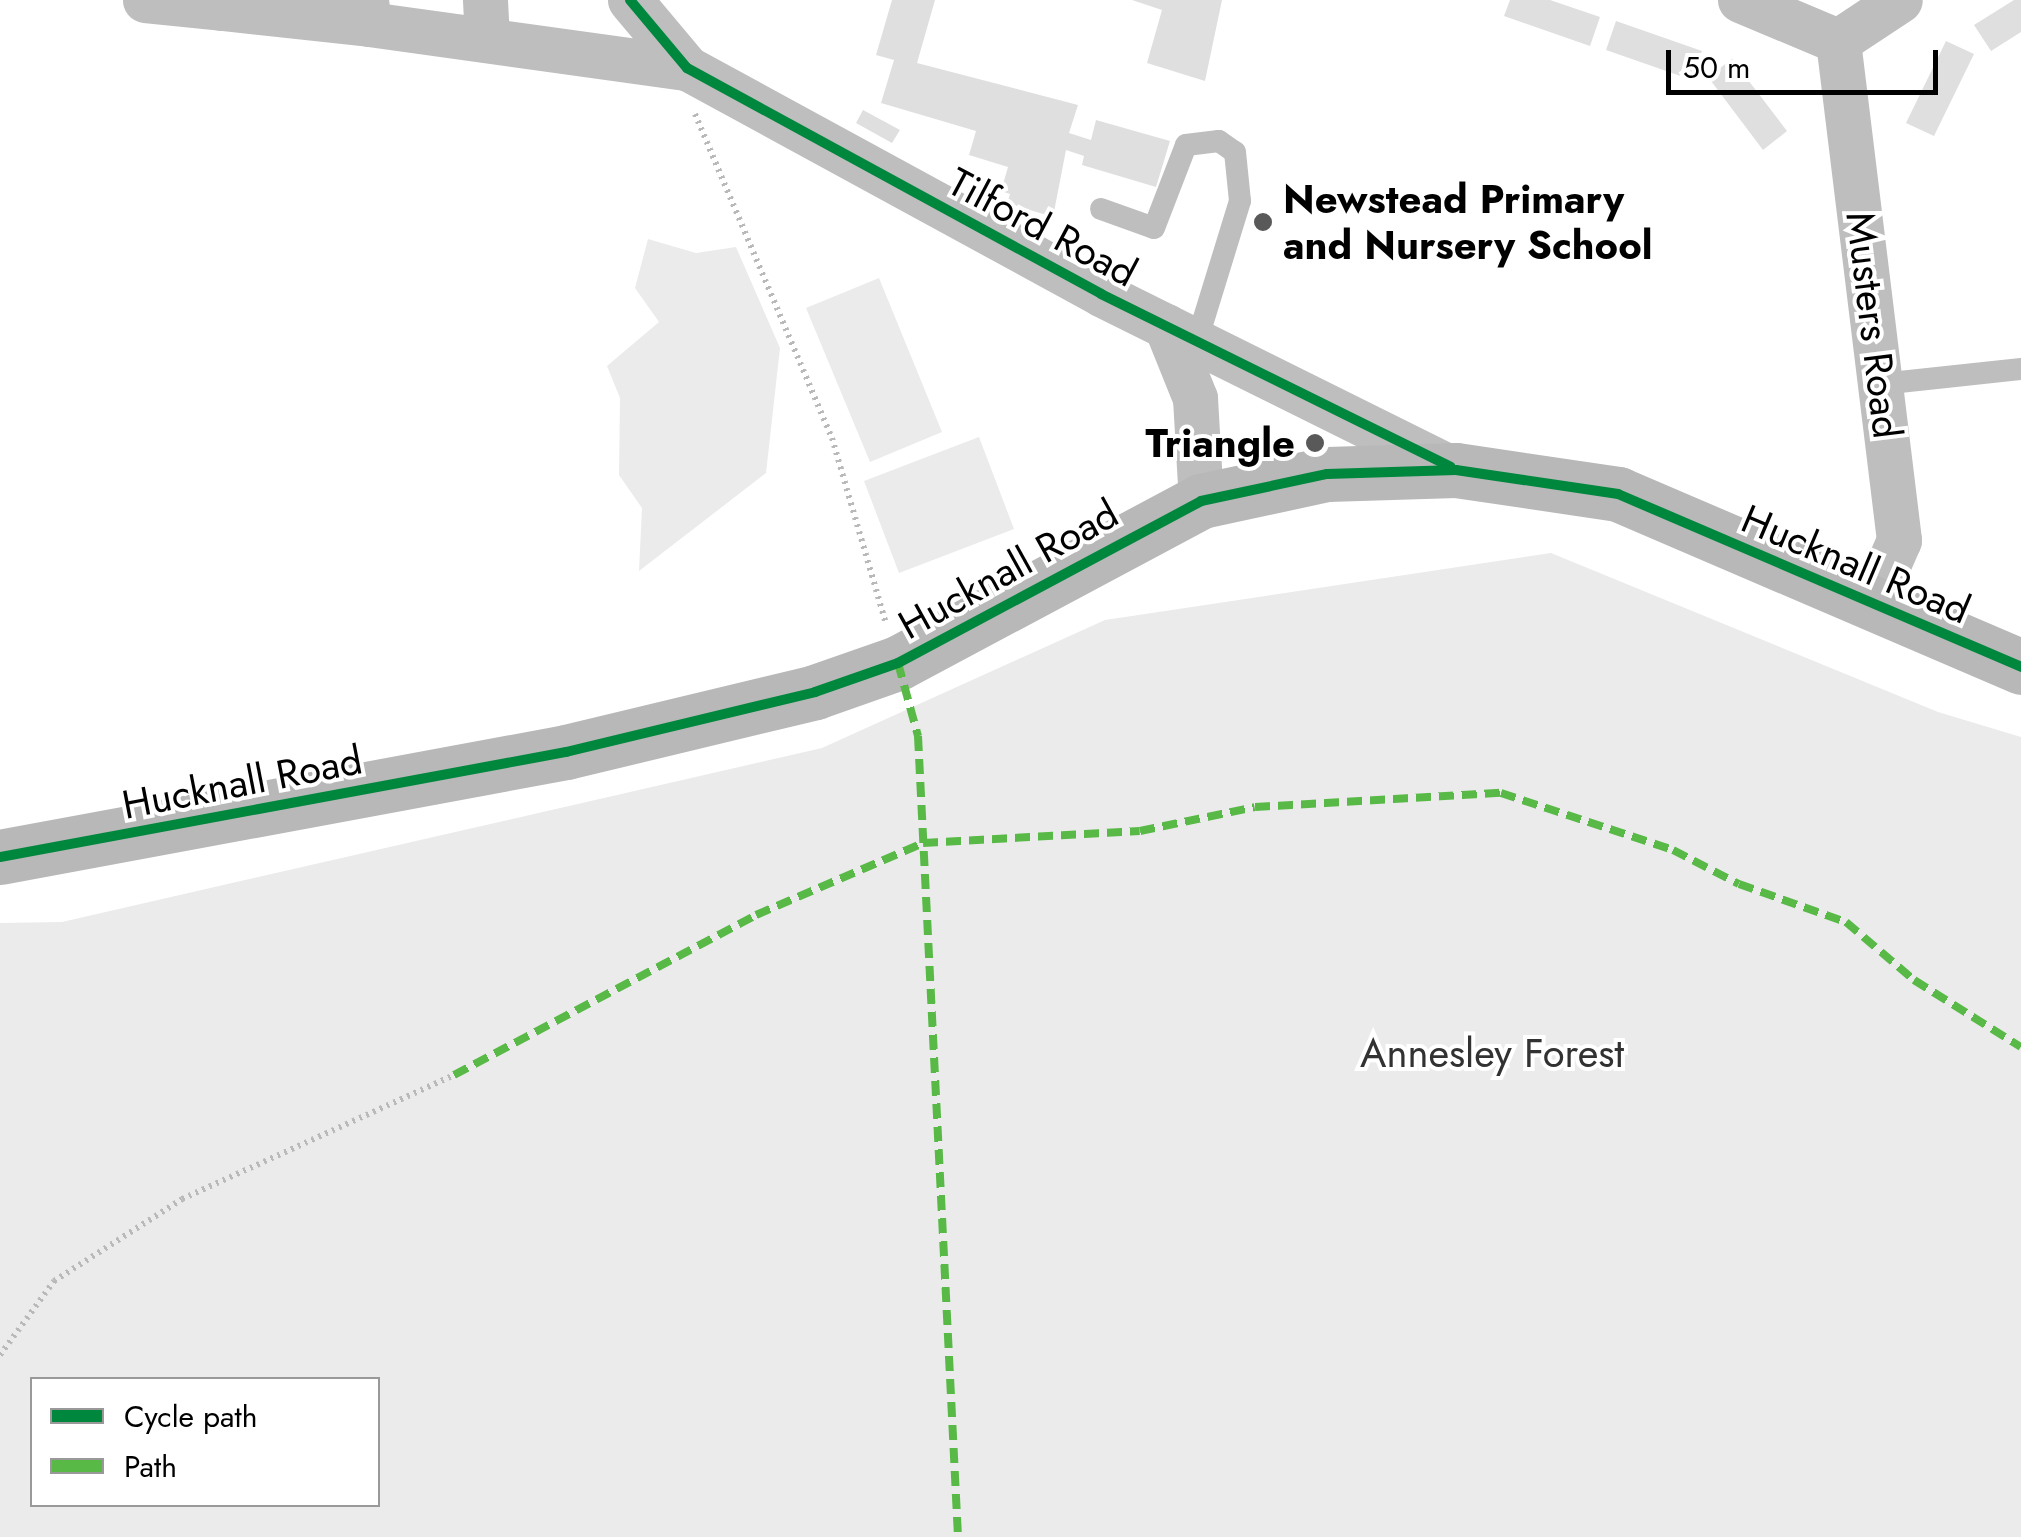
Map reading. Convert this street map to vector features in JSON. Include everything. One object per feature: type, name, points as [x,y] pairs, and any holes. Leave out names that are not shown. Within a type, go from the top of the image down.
[{"type":"street","points":[[145,0],[486,20],[691,88]]},
{"type":"street","points":[[1740,0],[1838,40],[1900,0]]},
{"type":"street","name":"Tilford Road","points":[[636,4],[691,88],[1456,470]]},
{"type":"street","name":"Musters Road","points":[[1838,40],[1898,540],[1871,604]]},
{"type":"street","name":"Tilford Road","points":[[1182,334],[1194,398],[1201,502]]},
{"type":"street","name":"Hucknall Road","points":[[0,858],[566,752],[814,692],[898,663],[1201,502],[1326,474],[1456,470],[1618,494],[2021,667]]},
{"type":"lane","points":[[1101,209],[1154,228],[1186,145],[1202,138],[1236,152],[1240,201],[1182,334]]},
{"type":"lane","points":[[1881,384],[2021,369]]},
{"type":"path","points":[[691,88],[694,122],[832,438],[898,663]]},
{"type":"path","points":[[0,1355],[54,1281],[182,1199],[454,1075]]},
{"type":"green space","points":[[648,239],[696,253],[736,247],[780,348],[766,473],[639,571],[642,508],[619,475],[620,398],[607,366],[659,322],[635,288]]},
{"type":"green space","points":[[879,278],[942,432],[870,462],[806,308]]},
{"type":"green space","points":[[979,437],[1014,529],[899,573],[864,481]]},
{"type":"green space","name":"Annesley Forest","points":[[1551,553],[1938,712],[2021,737],[2021,1537],[0,1537],[0,923],[62,922],[822,748],[1105,620]]},
{"type":"building","points":[[892,0],[935,0],[917,63],[1078,105],[1069,133],[1091,140],[1096,120],[1170,141],[1156,187],[1082,165],[1084,156],[1066,150],[1053,217],[1007,203],[1010,194],[1001,191],[1008,167],[969,155],[976,131],[881,103],[894,60],[876,55]]},
{"type":"building","points":[[1132,0],[1222,0],[1205,81],[1147,63],[1162,10]]},
{"type":"building","points":[[1510,0],[1550,0],[1600,17],[1590,46],[1504,16]]},
{"type":"building","points":[[2014,0],[2021,0],[2021,32],[1991,51],[1974,25]]},
{"type":"building","points":[[1616,21],[1702,51],[1692,80],[1606,50]]},
{"type":"building","points":[[1946,41],[1974,54],[1934,136],[1906,123]]},
{"type":"building","points":[[1732,59],[1787,131],[1763,150],[1708,77]]},
{"type":"building","points":[[863,110],[900,130],[892,143],[856,123]]},
{"type":"marked path","points":[[898,663],[918,736],[958,1537]]},
{"type":"marked path","points":[[454,1075],[756,915],[923,843],[1140,831],[1255,807],[1501,793],[1673,850],[1739,884],[1846,922],[1914,980],[2021,1047]]},
{"type":"cycle path","points":[[630,0],[687,68],[1101,294],[1451,467]]},
{"type":"cycle path","points":[[0,857],[566,752],[815,692],[898,663],[1201,501],[1327,474],[1456,470],[1618,494],[2021,667]]},
{"type":"place","name":"Newstead Primary and Nursery School","points":[[1263,222]]},
{"type":"place","name":"Triangle","points":[[1315,443]]}]
